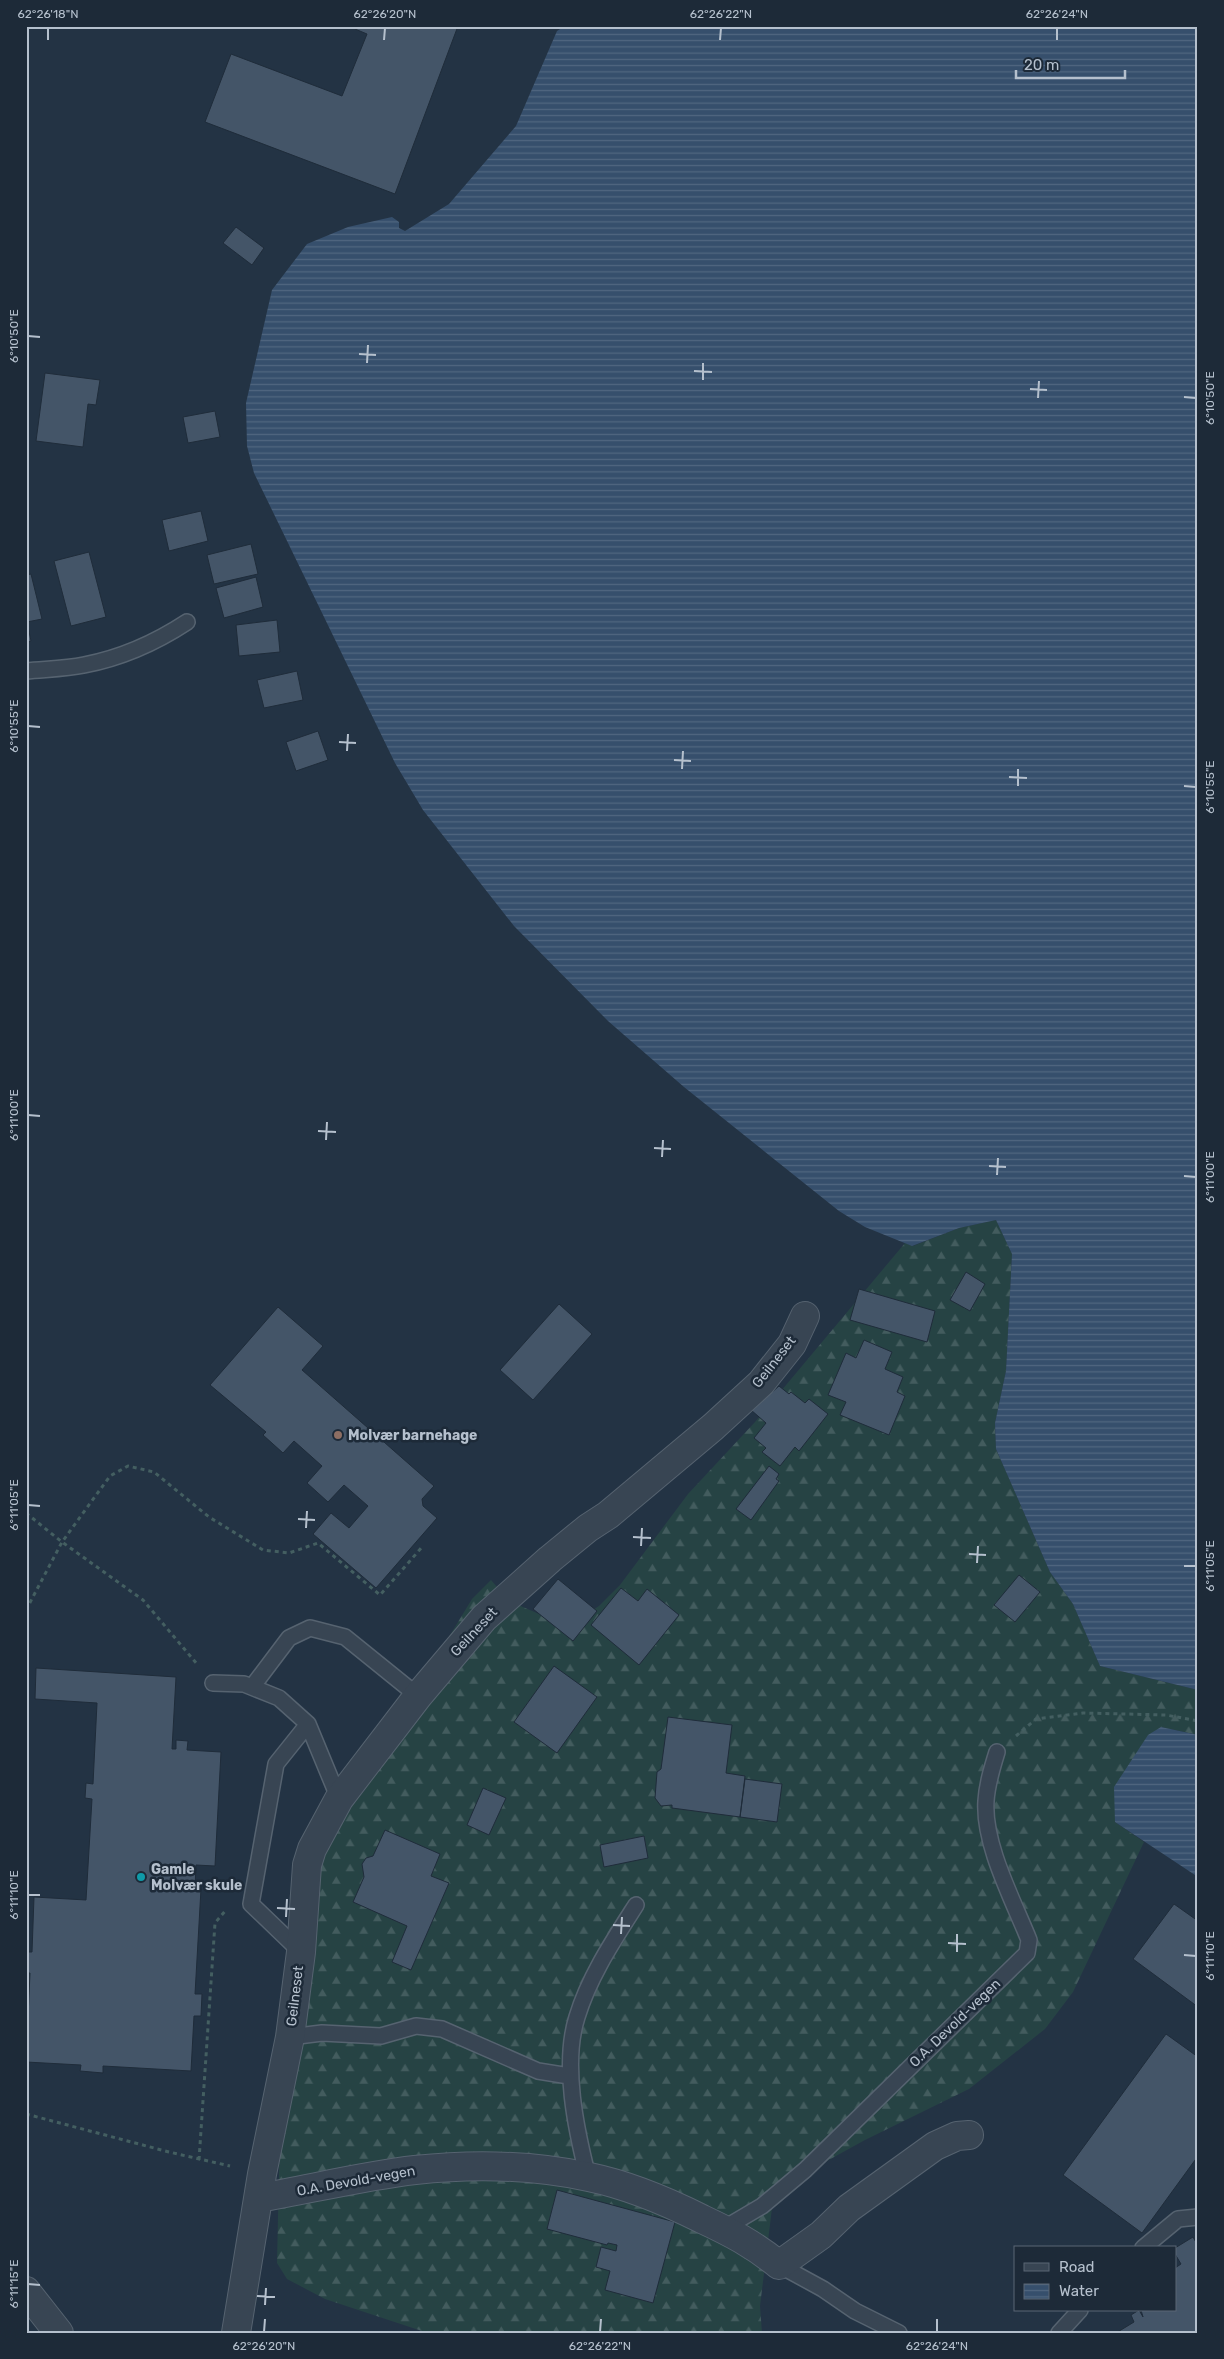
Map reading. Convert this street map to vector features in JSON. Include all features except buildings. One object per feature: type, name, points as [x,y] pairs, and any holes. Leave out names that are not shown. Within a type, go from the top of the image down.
[{"type":"street","name":"Geilneset","points":[[261,2186],[290,2037],[301,1952],[307,1864],[312,1849],[339,1799],[418,1696],[484,1618],[550,1559],[588,1528],[608,1515],[713,1427],[760,1383],[792,1344],[805,1316]]},
{"type":"street","points":[[779,2265],[821,2235],[849,2208],[935,2146],[957,2136],[969,2135]]},
{"type":"street","name":"O.A. Devold-vegen","points":[[261,2186],[415,2170],[475,2166],[540,2170],[588,2177],[673,2205],[755,2245],[779,2265]]},
{"type":"street","points":[[236,2333],[261,2186]]},
{"type":"street","points":[[26,2291],[59,2333]]},
{"type":"lane","points":[[26,671],[84,665],[135,651],[166,636],[187,622]]},
{"type":"lane","points":[[252,1687],[289,1638],[310,1628],[345,1637],[418,1696]]},
{"type":"lane","points":[[213,1683],[244,1684],[279,1698],[308,1724],[339,1799]]},
{"type":"lane","points":[[301,1952],[251,1904],[276,1764],[308,1724]]},
{"type":"lane","name":"O.A. Devold-vegen","points":[[723,2229],[762,2206],[805,2170],[947,2029],[1017,1965],[1027,1953],[1029,1940],[994,1853],[986,1818],[988,1781],[997,1752]]},
{"type":"lane","points":[[588,2177],[569,2076],[576,2019],[583,1999],[604,1955],[636,1905]]},
{"type":"lane","name":"Geilneset","points":[[290,2037],[322,2033],[381,2036],[416,2026],[442,2029],[538,2071],[569,2076]]},
{"type":"lane","points":[[1146,2246],[1178,2219],[1198,2217]]},
{"type":"lane","name":"O.A. Devold-vegen","points":[[779,2265],[823,2289],[855,2311],[899,2333]]},
{"type":"lane","points":[[1059,2333],[1078,2312]]},
{"type":"path","points":[[26,1610],[62,1542],[110,1476],[128,1466],[154,1472],[209,1517],[263,1550],[289,1552],[318,1543],[380,1595],[423,1546]]},
{"type":"path","points":[[26,1512],[62,1542],[143,1600],[213,1683]]},
{"type":"path","points":[[997,1752],[1036,1719],[1084,1712],[1166,1715],[1198,1721]]},
{"type":"path","points":[[199,2160],[208,2052],[215,1923],[227,1909],[251,1904]]},
{"type":"path","points":[[26,2114],[199,2160],[261,2186]]},
{"type":"green space","points":[[996,1220],[1012,1254],[1006,1371],[995,1423],[996,1449],[1050,1572],[1073,1604],[1100,1666],[1198,1690],[1198,1735],[1161,1727],[1115,1822],[1144,1842],[1073,1992],[1045,2029],[969,2089],[865,2140],[816,2167],[785,2191],[772,2208],[760,2306],[762,2333],[428,2333],[325,2299],[287,2279],[277,2263],[281,2082],[311,1855],[365,1790],[421,1693],[430,1668],[472,1599],[491,1580],[509,1601],[553,1620],[576,1621],[599,1606],[620,1585],[688,1494],[755,1422],[905,1243],[913,1246],[959,1228]]},
{"type":"water","points":[[565,26],[1198,26],[1198,1690],[1100,1666],[1073,1604],[1050,1572],[996,1449],[995,1423],[1006,1371],[1012,1254],[996,1220],[959,1228],[912,1246],[865,1227],[839,1211],[684,1087],[608,1021],[514,926],[423,810],[395,763],[254,473],[247,446],[246,403],[272,290],[307,244],[348,227],[392,217],[399,222],[399,228],[405,231],[449,204],[516,126],[557,31]]},
{"type":"water","points":[[1161,1727],[1198,1735],[1198,1877],[1115,1822],[1114,1787],[1148,1735]]},
{"type":"place","name":"Molvær barnehage","points":[[338,1435]]},
{"type":"place","name":"Gamle Molvær skule","points":[[141,1877]]}]
